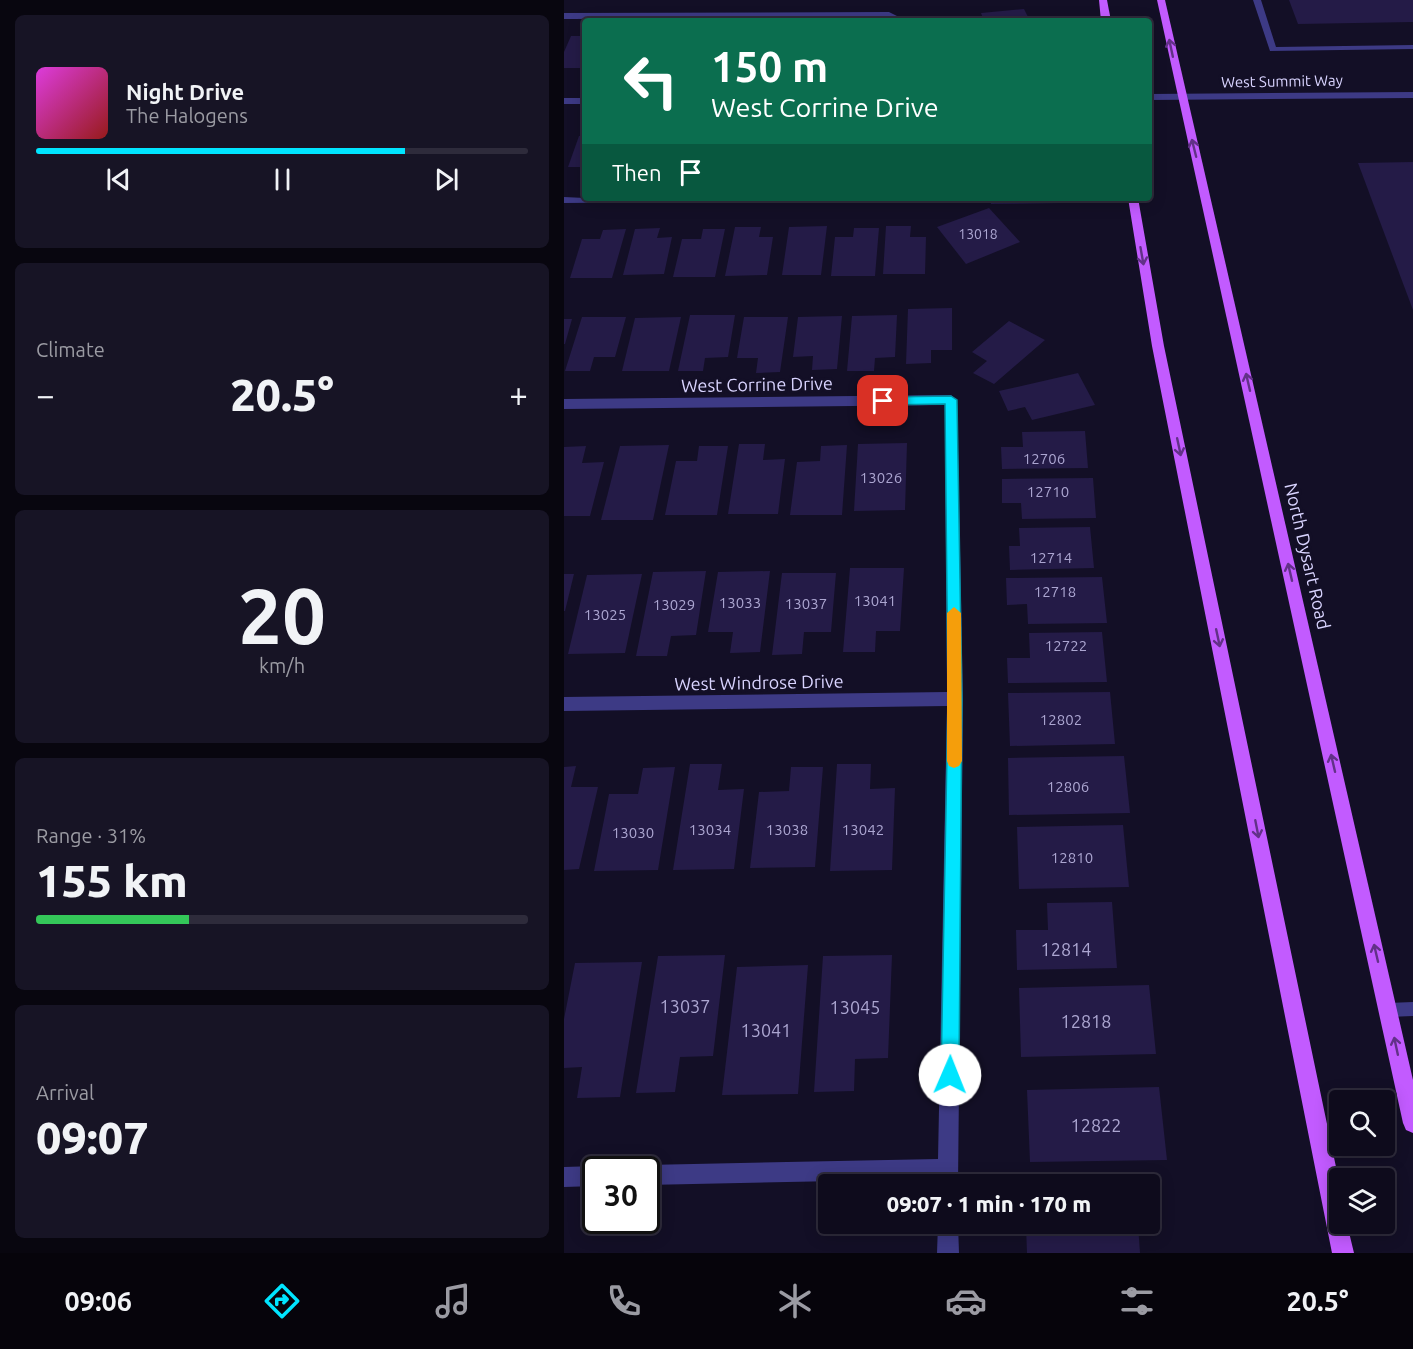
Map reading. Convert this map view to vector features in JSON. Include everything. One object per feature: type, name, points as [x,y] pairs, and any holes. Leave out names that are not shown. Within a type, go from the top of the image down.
[{"type":"main road","points":[[1103,0],[1106,18]]},
{"type":"main road","name":"North Dysart Road","points":[[1161,0],[1413,1123]]},
{"type":"main road","points":[[1134,201],[1158,346],[1343,1253]]},
{"type":"street","points":[[762,18],[889,15],[896,18]]},
{"type":"street","points":[[564,16],[667,18]]},
{"type":"street","name":"West Summit Way","points":[[1152,97],[1413,95]]},
{"type":"street","points":[[564,101],[582,101]]},
{"type":"street","points":[[564,200],[582,200]]},
{"type":"street","name":"West Corrine Drive","points":[[564,404],[951,400],[955,699]]},
{"type":"street","points":[[949,1174],[955,699]]},
{"type":"street","name":"West Windrose Drive","points":[[564,704],[955,699]]},
{"type":"street","points":[[660,1175],[818,1176]]},
{"type":"street","points":[[564,1177],[582,1176]]},
{"type":"street","points":[[948,1234],[948,1253]]},
{"type":"lane","points":[[1257,0],[1273,49],[1413,47]]},
{"type":"lane","points":[[1388,1010],[1413,1009]]},
{"type":"building","points":[[1289,0],[1413,0],[1413,22],[1298,24]]},
{"type":"building","points":[[1024,9],[1028,18],[983,18],[981,13]]},
{"type":"building","points":[[571,36],[582,36],[582,68],[564,68],[564,52]]},
{"type":"building","points":[[579,136],[582,136],[582,167],[568,167]]},
{"type":"building","points":[[1413,162],[1413,310],[1358,163]]},
{"type":"building","points":[[990,201],[1064,201],[1064,203],[991,204]]},
{"type":"building","points":[[989,208],[1020,242],[966,264],[937,227]]},
{"type":"building","points":[[827,226],[821,275],[782,275],[789,227]]},
{"type":"building","points":[[886,226],[911,226],[910,237],[926,237],[925,274],[883,274]]},
{"type":"building","points":[[735,227],[761,227],[759,237],[773,237],[767,275],[725,276]]},
{"type":"building","points":[[660,228],[657,238],[672,237],[664,274],[623,275],[635,229]]},
{"type":"building","points":[[854,228],[879,228],[875,276],[831,276],[835,237],[853,237]]},
{"type":"building","points":[[626,229],[612,278],[570,278],[582,239],[600,239],[603,230]]},
{"type":"building","points":[[703,229],[725,229],[715,277],[673,277],[682,239],[701,239]]},
{"type":"building","points":[[952,308],[952,350],[931,350],[931,363],[906,364],[908,309]]},
{"type":"building","points":[[690,315],[735,315],[728,357],[705,358],[703,371],[678,371]]},
{"type":"building","points":[[897,315],[895,357],[875,358],[874,371],[847,371],[852,316]]},
{"type":"building","points":[[842,316],[837,369],[812,370],[813,356],[793,357],[798,317]]},
{"type":"building","points":[[582,317],[626,317],[615,357],[594,357],[590,371],[565,371]]},
{"type":"building","points":[[681,317],[669,371],[622,371],[635,318]]},
{"type":"building","points":[[744,317],[788,317],[780,372],[756,373],[758,358],[737,358]]},
{"type":"building","points":[[564,319],[572,319],[565,344],[564,344]]},
{"type":"building","points":[[1009,321],[1045,340],[994,384],[973,373],[987,361],[972,352]]},
{"type":"building","points":[[1078,373],[1095,405],[1032,420],[1025,407],[1008,411],[999,391]]},
{"type":"building","points":[[1085,431],[1088,468],[1002,469],[1001,447],[1023,447],[1022,432]]},
{"type":"building","points":[[907,443],[905,510],[854,511],[858,444]]},
{"type":"building","points":[[739,444],[765,444],[763,460],[785,459],[778,514],[728,514]]},
{"type":"building","points":[[669,445],[653,520],[601,520],[620,446]]},
{"type":"building","points":[[847,445],[842,515],[790,515],[797,462],[820,461],[821,446]]},
{"type":"building","points":[[586,446],[582,463],[604,462],[590,516],[564,516],[564,447]]},
{"type":"building","points":[[699,446],[728,446],[717,515],[665,515],[676,461],[697,461]]},
{"type":"building","points":[[1093,478],[1096,518],[1022,519],[1021,503],[1002,503],[1002,479]]},
{"type":"building","points":[[1090,527],[1094,568],[1010,570],[1009,546],[1020,546],[1019,528]]},
{"type":"building","points":[[850,568],[904,568],[900,631],[876,631],[875,652],[843,652]]},
{"type":"building","points":[[706,571],[696,635],[671,636],[667,656],[636,656],[653,572]]},
{"type":"building","points":[[770,571],[760,652],[730,653],[733,632],[708,632],[718,572]]},
{"type":"building","points":[[782,573],[836,573],[831,632],[804,632],[802,654],[772,655]]},
{"type":"building","points":[[564,574],[574,574],[565,611],[564,611]]},
{"type":"building","points":[[642,574],[625,653],[568,654],[587,575]]},
{"type":"building","points":[[1102,577],[1107,623],[1028,624],[1027,604],[1007,605],[1006,578]]},
{"type":"building","points":[[1102,632],[1107,682],[1008,683],[1007,658],[1030,658],[1029,633]]},
{"type":"building","points":[[1110,692],[1115,744],[1010,746],[1008,693]]},
{"type":"building","points":[[1124,756],[1130,813],[1009,815],[1008,758]]},
{"type":"building","points":[[690,764],[722,764],[718,790],[744,789],[734,869],[673,870]]},
{"type":"building","points":[[837,764],[871,764],[870,789],[895,788],[892,870],[830,871]]},
{"type":"building","points":[[576,766],[571,787],[598,787],[579,869],[564,870],[564,767]]},
{"type":"building","points":[[675,767],[658,870],[594,871],[609,794],[638,794],[643,768]]},
{"type":"building","points":[[791,767],[823,767],[815,867],[750,868],[759,792],[789,791]]},
{"type":"building","points":[[1123,825],[1129,887],[1019,889],[1017,827]]},
{"type":"building","points":[[1112,902],[1117,968],[1017,970],[1016,930],[1048,930],[1047,903]]},
{"type":"building","points":[[725,955],[713,1056],[680,1057],[675,1092],[636,1093],[658,956]]},
{"type":"building","points":[[892,955],[888,1058],[855,1059],[854,1091],[814,1092],[823,956]]},
{"type":"building","points":[[642,962],[620,1097],[577,1098],[582,1067],[564,1068],[564,1019],[575,963]]},
{"type":"building","points":[[808,965],[798,1094],[722,1095],[737,967]]},
{"type":"building","points":[[1149,985],[1156,1054],[1021,1057],[1019,988]]},
{"type":"building","points":[[1159,1087],[1167,1160],[1030,1162],[1027,1090]]},
{"type":"building","points":[[1026,1234],[1139,1234],[1140,1253],[1027,1253]]},
{"type":"slow traffic","points":[[954,613],[954,761]]},
{"type":"route","points":[[883,401],[951,400],[955,699],[950,1075]]}]
